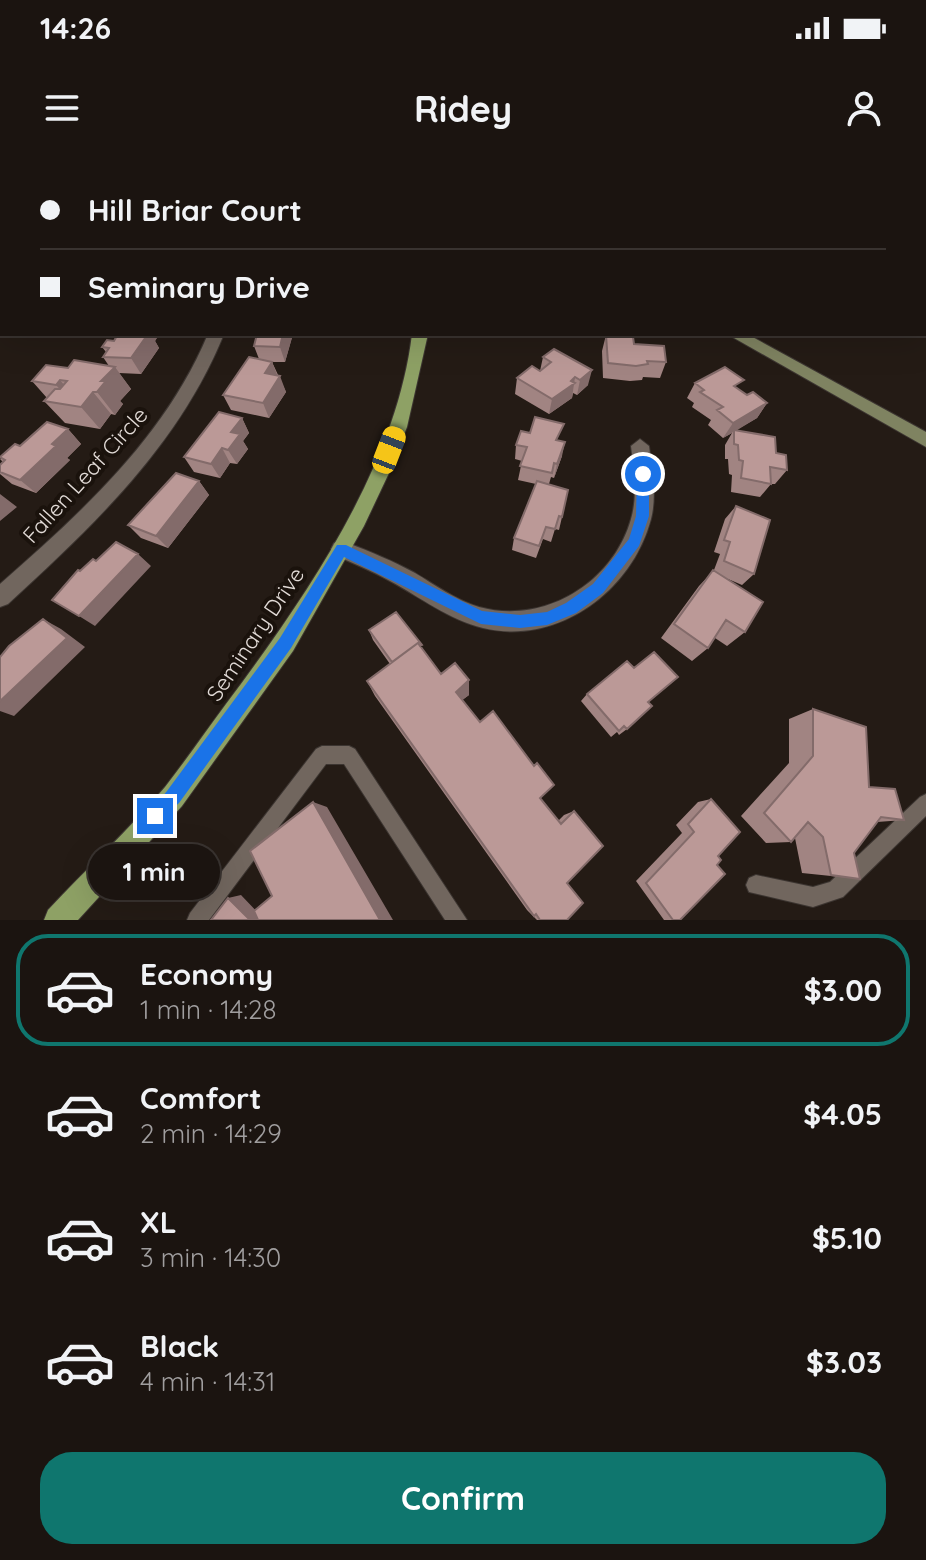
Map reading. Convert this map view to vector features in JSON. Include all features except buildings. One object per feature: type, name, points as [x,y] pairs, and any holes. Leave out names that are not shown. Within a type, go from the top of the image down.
[{"type":"main road","name":"Seminary Drive","points":[[58,920],[173,797],[285,643],[341,549],[380,473],[398,427],[420,336]]},
{"type":"street","name":"Fallen Leaf Circle","points":[[0,597],[99,503],[148,448],[188,390],[215,336]]},
{"type":"street","points":[[739,336],[926,440]]},
{"type":"street","points":[[341,549],[481,617],[520,622],[547,618],[571,608],[598,589],[635,542],[642,516],[640,446]]},
{"type":"lane","points":[[197,920],[322,755],[349,755],[457,920]]},
{"type":"lane","points":[[756,885],[813,897],[836,890],[926,803]]},
{"type":"route","points":[[155,816],[173,797],[285,643],[341,549],[481,617],[520,622],[547,618],[571,608],[598,589],[635,542],[642,516],[643,474]]}]
